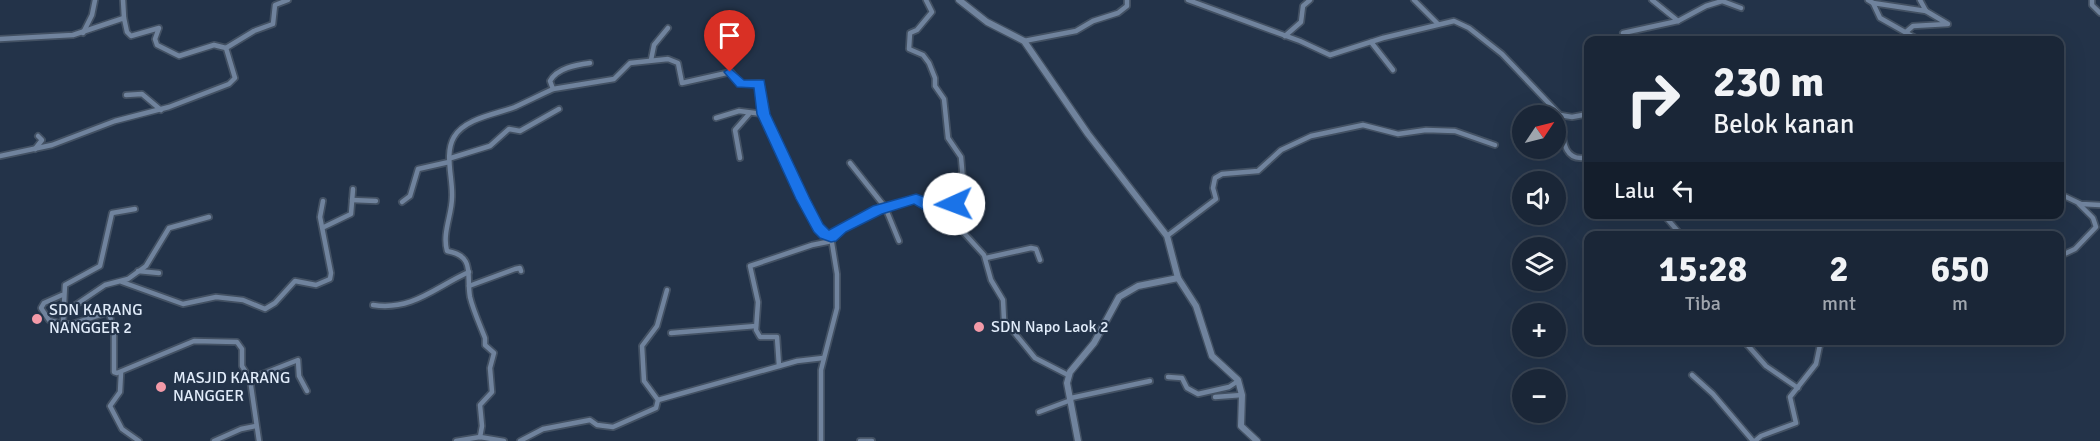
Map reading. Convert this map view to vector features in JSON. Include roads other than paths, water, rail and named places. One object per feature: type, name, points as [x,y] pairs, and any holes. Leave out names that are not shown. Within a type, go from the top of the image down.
[{"type":"street","points":[[82,33],[92,15],[95,0]]},
{"type":"street","points":[[123,0],[127,32],[131,36],[139,36],[159,28],[155,39],[157,45],[179,56],[214,45],[226,48],[254,31],[273,24],[275,5],[288,0]]},
{"type":"street","points":[[926,0],[932,12],[918,30],[910,33],[909,49],[923,55],[932,69],[935,86],[945,101],[948,138],[961,157],[964,192],[950,209]]},
{"type":"street","points":[[959,0],[987,22],[1024,41],[1088,134],[1167,236],[1178,278],[1196,306],[1212,356],[1238,381],[1242,395],[1241,426],[1257,441]]},
{"type":"street","points":[[1024,41],[1043,35],[1080,30],[1089,22],[1108,18],[1121,12],[1127,6],[1127,0]]},
{"type":"street","points":[[1188,0],[1330,55],[1454,21],[1469,28],[1502,54],[1550,105]]},
{"type":"street","points":[[1285,36],[1301,22],[1303,6],[1310,0]]},
{"type":"street","points":[[1414,0],[1438,24]]},
{"type":"street","points":[[1652,0],[1678,21]]},
{"type":"street","points":[[1868,0],[1873,3],[1926,11],[1948,24],[1912,26],[1906,32]]},
{"type":"street","points":[[1920,0],[1926,11]]},
{"type":"street","points":[[2092,0],[2092,5],[2100,13]]},
{"type":"street","points":[[1625,36],[1623,33],[1678,21],[1706,6],[1722,1],[1741,8]]},
{"type":"street","points":[[1873,3],[1880,18],[1912,36]]},
{"type":"street","points":[[0,39],[61,37],[82,33],[124,18]]},
{"type":"street","points":[[651,60],[653,47],[668,28]]},
{"type":"street","points":[[1371,42],[1393,70]]},
{"type":"street","points":[[0,156],[35,149],[115,122],[161,110],[229,84],[235,80],[226,48]]},
{"type":"street","points":[[480,437],[482,426],[480,405],[492,392],[490,368],[494,356],[493,351],[485,345],[485,338],[470,297],[470,272],[462,254],[447,251],[444,241],[452,206],[453,182],[450,160],[454,136],[480,117],[500,112],[553,89],[606,81],[620,75],[630,63],[668,59],[678,63],[682,83],[730,72],[741,84],[759,83],[763,114],[818,228],[832,239],[837,274],[837,315],[823,358],[820,384],[821,441]]},
{"type":"street","points":[[553,89],[550,81],[553,75],[574,64],[590,63]]},
{"type":"street","points":[[126,95],[142,94],[161,110]]},
{"type":"street","points":[[402,202],[410,196],[418,169],[487,147],[509,129],[520,131],[559,109]]},
{"type":"street","points":[[716,118],[739,111],[763,114]]},
{"type":"street","points":[[740,158],[735,130],[749,114]]},
{"type":"street","points":[[1566,116],[1584,115]]},
{"type":"street","points":[[1167,236],[1216,199],[1213,188],[1215,178],[1222,174],[1258,171],[1283,149],[1324,132],[1363,125],[1398,134],[1426,130],[1455,131],[1495,145]]},
{"type":"street","points":[[35,149],[42,140],[38,136]]},
{"type":"street","points":[[1566,147],[1571,157],[1584,158]]},
{"type":"street","points":[[850,163],[885,207],[899,241]]},
{"type":"street","points":[[324,227],[349,216],[353,189]]},
{"type":"street","points":[[2064,196],[2079,204],[2093,218],[2096,227],[2075,249],[2064,254]]},
{"type":"street","points":[[779,366],[777,337],[759,337],[756,326],[758,302],[751,265],[771,261],[832,239],[841,228],[885,207],[918,199],[924,205],[950,209]]},
{"type":"street","points":[[352,200],[376,201]]},
{"type":"street","points":[[122,282],[175,303],[189,303],[216,297],[243,300],[265,309],[278,302],[295,281],[316,285],[330,279],[332,273],[320,214],[323,201]]},
{"type":"street","points":[[2079,204],[2100,206]]},
{"type":"street","points":[[63,324],[65,312],[62,295],[68,282],[99,266],[112,213],[135,209]]},
{"type":"street","points":[[950,209],[964,233],[986,258],[991,280],[1003,300],[1004,320],[1035,358],[1068,375]]},
{"type":"street","points":[[65,312],[105,285],[122,282],[138,271],[149,262],[169,228],[209,217]]},
{"type":"street","points":[[1667,219],[1678,231]]},
{"type":"street","points":[[986,258],[1031,248],[1036,249],[1040,260]]},
{"type":"street","points":[[469,286],[515,269],[520,268],[521,271]]},
{"type":"street","points":[[138,271],[159,273]]},
{"type":"street","points":[[373,305],[387,309],[409,304],[456,277],[470,272]]},
{"type":"street","points":[[1078,441],[1068,375],[1094,343],[1119,297],[1138,286],[1178,278]]},
{"type":"street","points":[[658,400],[644,381],[642,346],[657,326],[668,290]]},
{"type":"street","points":[[62,295],[44,303],[41,308],[49,320],[72,324],[109,312],[114,329],[114,372],[121,373],[194,341],[234,341],[242,349],[242,366],[250,379],[259,441]]},
{"type":"street","points":[[671,333],[756,326]]},
{"type":"street","points":[[1747,345],[1766,366],[1797,388]]},
{"type":"street","points":[[1692,375],[1713,394],[1754,441],[1761,436],[1796,423],[1790,400],[1816,364],[1820,345]]},
{"type":"street","points":[[658,400],[779,366],[823,358]]},
{"type":"street","points":[[250,379],[298,360],[299,376],[307,392]]},
{"type":"street","points":[[121,373],[122,386],[110,406],[122,429],[139,441]]},
{"type":"street","points":[[1168,377],[1182,378],[1187,388],[1198,394],[1229,387],[1238,381]]},
{"type":"street","points":[[1039,412],[1071,399],[1150,381]]},
{"type":"street","points":[[1215,397],[1242,395]]},
{"type":"street","points":[[520,441],[543,429],[590,420],[597,425],[613,427],[654,411],[658,400]]},
{"type":"street","points":[[214,441],[241,429],[256,426]]},
{"type":"street","points":[[456,441],[480,437],[504,441]]},
{"type":"street","points":[[860,441],[872,441]]},
{"type":"place","name":"SDN KARANG NANGGER 2","points":[[37,319]]},
{"type":"place","name":"SDN Napo Laok 2","points":[[979,327]]},
{"type":"place","name":"MASJID KARANG NANGGER","points":[[161,387]]}]
